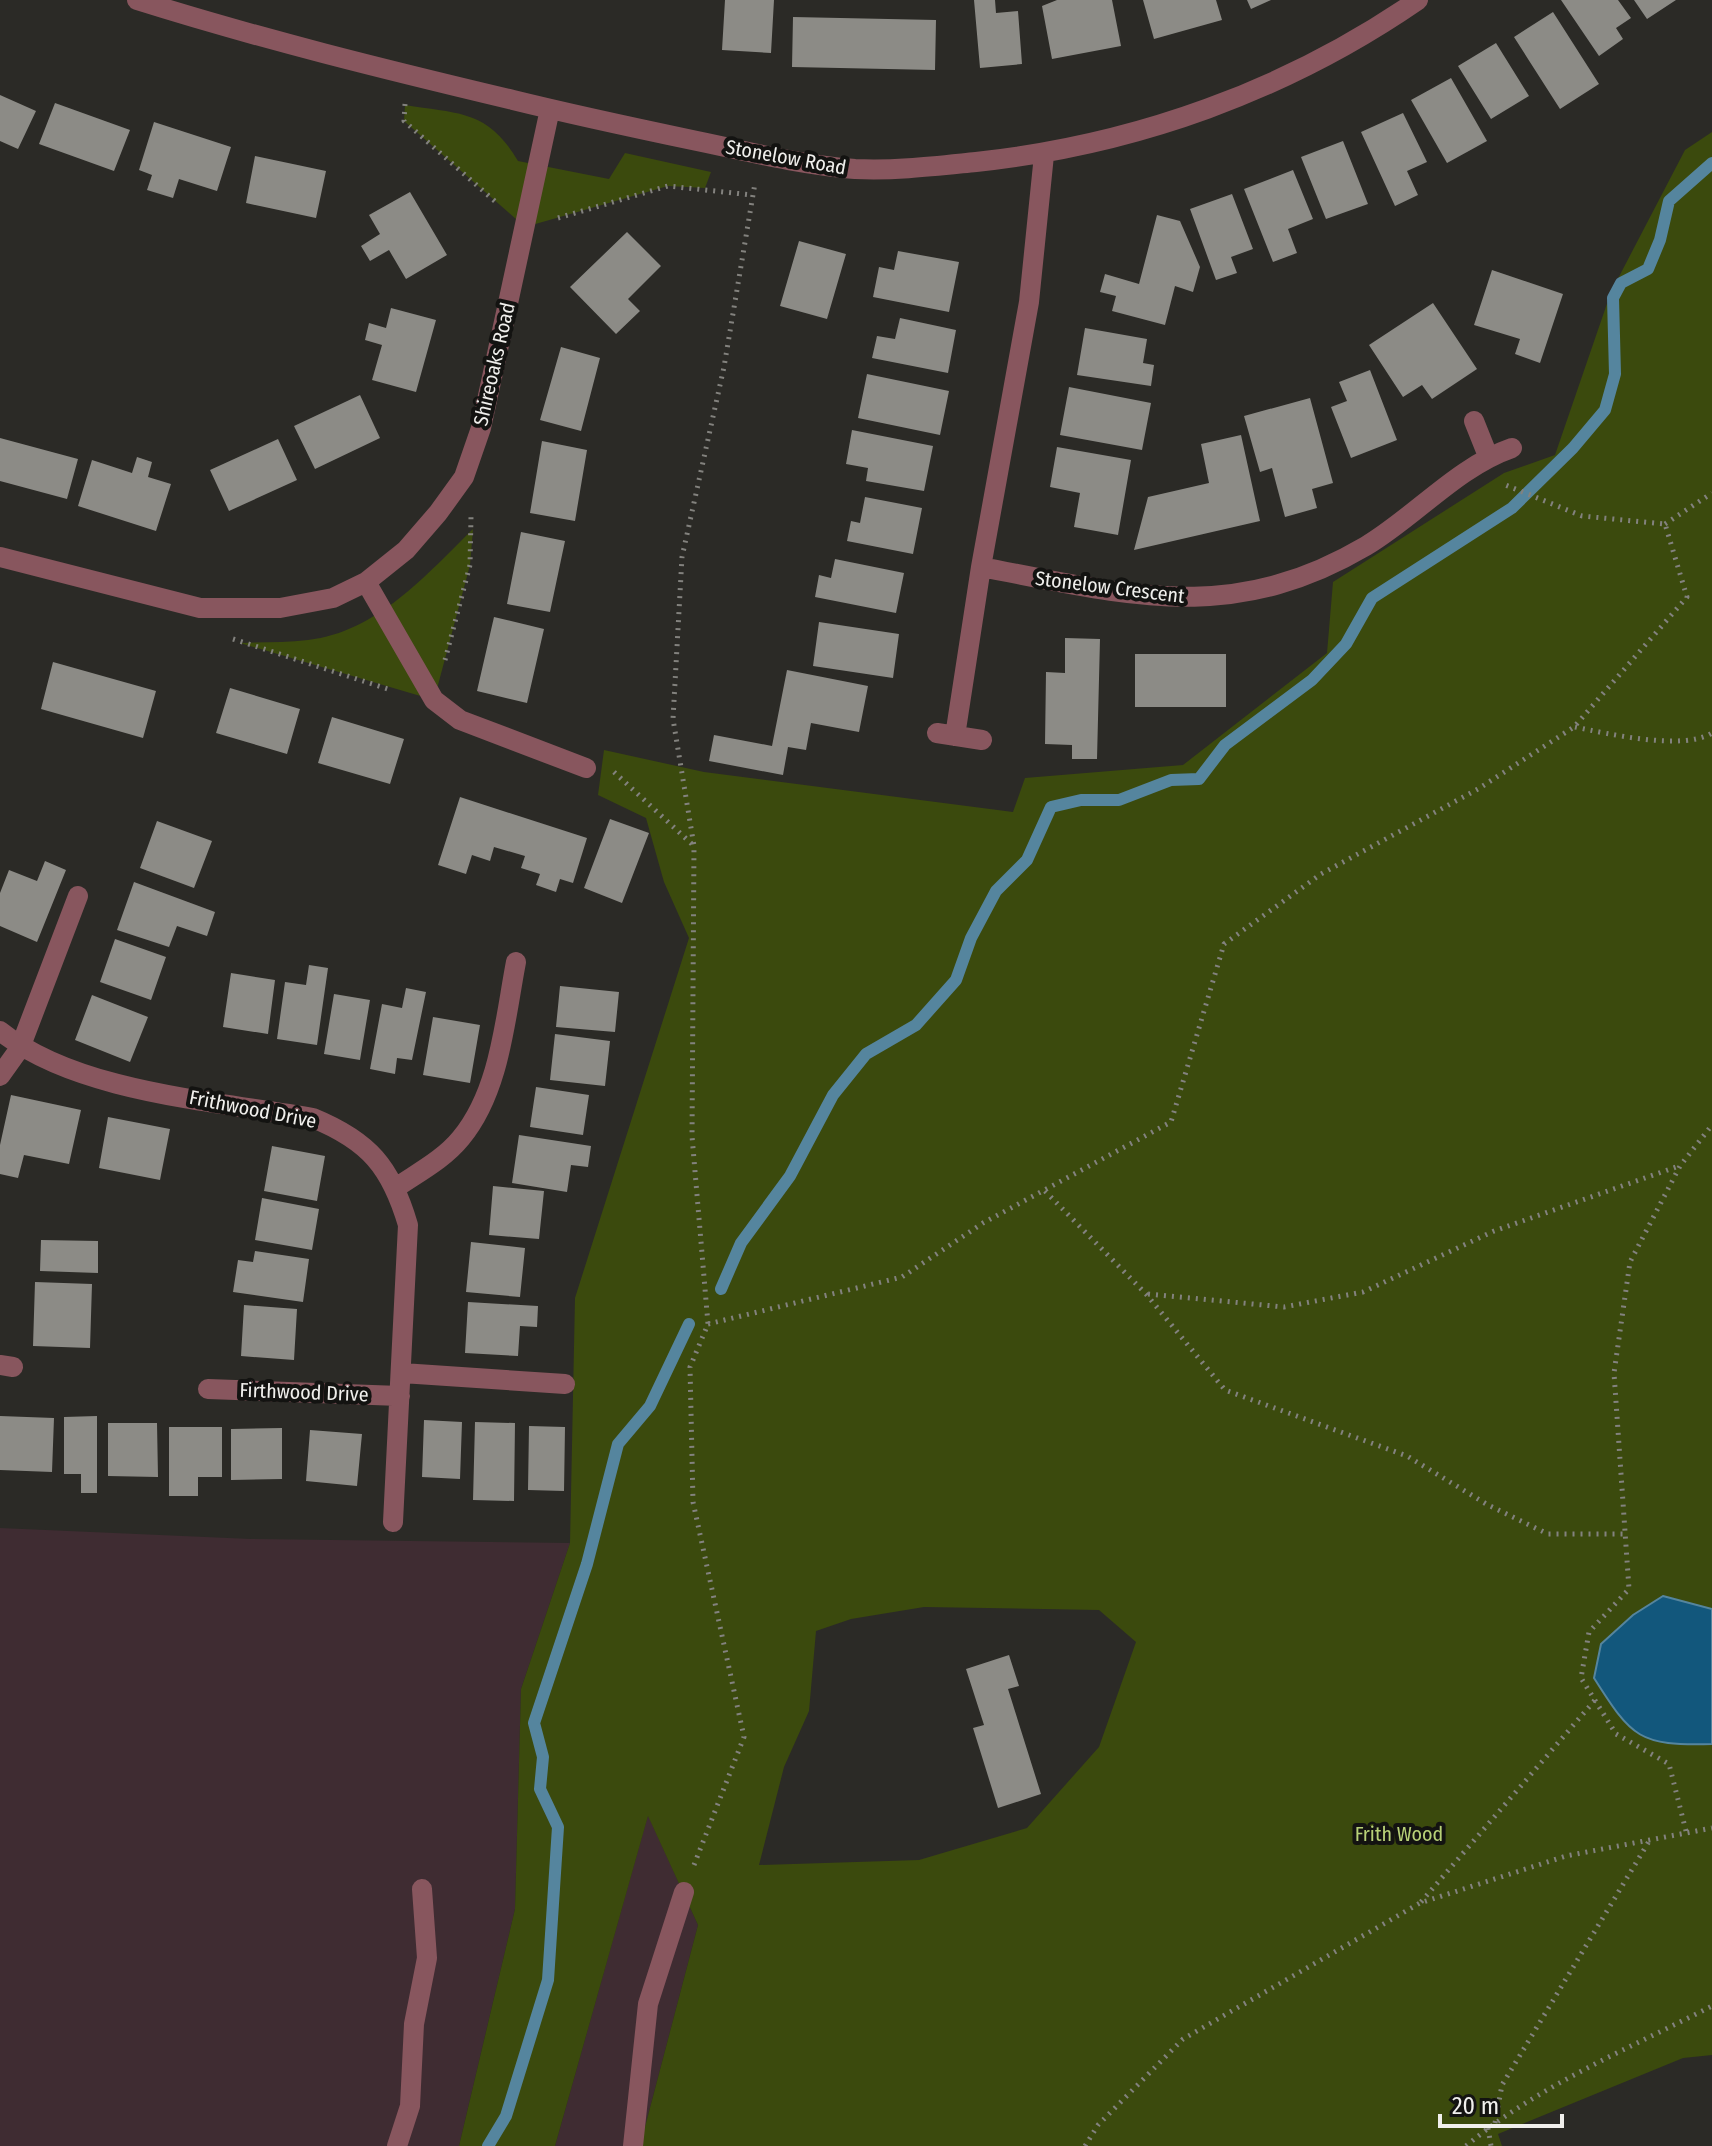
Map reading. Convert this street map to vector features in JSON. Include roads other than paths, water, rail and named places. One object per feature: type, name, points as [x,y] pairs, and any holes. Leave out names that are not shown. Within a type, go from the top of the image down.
[{"type":"street","name":"Stonelow Road","points":[[137,0],[302,50],[550,109],[763,155],[855,169],[928,167],[1044,155],[1134,134],[1226,104],[1300,70],[1418,0]]},
{"type":"street","name":"Shireoaks Road","points":[[0,557],[200,608],[280,608],[333,598],[366,582],[406,550],[464,477],[481,428],[550,109]]},
{"type":"street","points":[[982,740],[946,735],[981,567],[1029,302],[1044,155]]},
{"type":"street","points":[[1474,421],[1488,456]]},
{"type":"street","name":"Stonelow Crescent","points":[[981,567],[1157,597],[1212,598],[1264,590],[1319,571],[1368,544],[1488,456],[1512,448]]},
{"type":"street","points":[[366,582],[434,700],[460,720],[586,768]]},
{"type":"street","points":[[0,1076],[20,1048],[78,896]]},
{"type":"street","points":[[397,1187],[441,1158],[461,1138],[480,1110],[492,1079],[516,962]]},
{"type":"street","name":"Frithwood Drive","points":[[0,1031],[20,1048],[101,1081],[313,1118],[344,1130],[372,1153],[397,1187],[408,1225],[393,1522]]},
{"type":"street","points":[[402,1373],[565,1384]]},
{"type":"street","name":"Firthwood Drive","points":[[208,1389],[400,1396]]},
{"type":"street","points":[[397,2146],[410,2106],[414,2024],[427,1958],[422,1889]]},
{"type":"street","points":[[633,2146],[648,2004],[684,1892]]},
{"type":"water","points":[[1663,1596],[1712,1609],[1712,1744],[1668,1743],[1640,1734],[1618,1714],[1594,1678],[1601,1644],[1633,1615]]},
{"type":"waterway","points":[[721,1289],[741,1243],[790,1176],[833,1095],[866,1054],[916,1025],[956,980],[971,938],[996,891],[1027,860],[1051,807],[1081,800],[1119,800],[1171,780],[1199,779],[1225,745],[1312,680],[1346,644],[1372,598],[1512,508],[1573,448],[1605,410],[1615,374],[1613,298],[1621,283],[1648,269],[1660,240],[1669,201],[1712,163]]},
{"type":"waterway","points":[[488,2146],[506,2116],[548,1980],[558,1827],[540,1789],[543,1757],[534,1723],[587,1564],[618,1444],[650,1406],[689,1324]]},
{"type":"park label","name":"Frith Wood","points":[[1399,1834]]}]
